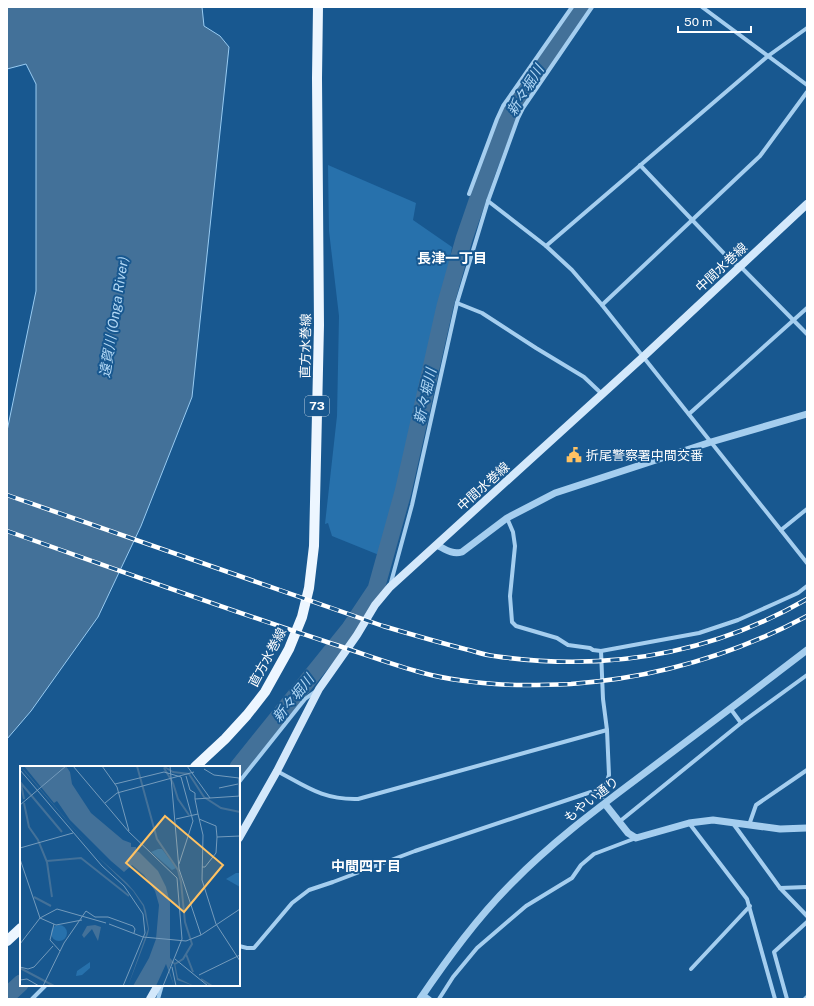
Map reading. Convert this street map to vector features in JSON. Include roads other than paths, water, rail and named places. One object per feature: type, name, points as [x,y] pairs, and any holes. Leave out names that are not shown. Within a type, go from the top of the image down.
[{"type":"main road","name":"直方水巻線","points":[[196,766],[225,740],[265,692],[289,649],[302,617],[309,588],[314,546],[319,325],[317,78],[318,7]]},
{"type":"main road","name":"中間水巻線","points":[[240,836],[277,772],[318,689],[357,635],[375,605],[390,587],[602,394],[807,204]]},
{"type":"main road","points":[[7,941],[20,929]]},
{"type":"main road","points":[[150,999],[157,986]]},
{"type":"street","points":[[469,194],[503,106],[572,7]]},
{"type":"street","points":[[390,587],[412,505],[457,303],[488,201],[523,108],[592,7]]},
{"type":"street","points":[[702,7],[807,85]]},
{"type":"street","points":[[546,246],[768,56],[807,28]]},
{"type":"street","points":[[602,305],[760,156],[807,92]]},
{"type":"street","points":[[640,166],[734,264],[740,266],[807,334]]},
{"type":"street","points":[[488,201],[546,246],[572,270],[602,305],[806,561]]},
{"type":"street","points":[[457,303],[482,313],[584,377],[602,394]]},
{"type":"street","points":[[689,414],[807,308]]},
{"type":"street","points":[[437,545],[457,554],[462,552],[507,518],[555,493],[711,442],[807,414]]},
{"type":"street","points":[[781,530],[807,509]]},
{"type":"street","points":[[507,518],[513,532],[515,546],[510,596],[512,622],[516,626],[557,638],[568,645],[601,651],[699,633],[738,620],[776,603],[807,586]]},
{"type":"street","name":"もやい通り","points":[[421,996],[447,959],[481,916],[512,882],[577,824],[807,650]]},
{"type":"street","points":[[601,651],[609,775],[602,796],[605,804],[619,822],[628,833],[636,838]]},
{"type":"street","points":[[619,822],[741,723],[807,675]]},
{"type":"street","points":[[240,781],[305,698],[318,689]]},
{"type":"street","points":[[730,708],[741,723]]},
{"type":"street","points":[[277,772],[317,793],[331,798],[358,800],[606,730]]},
{"type":"street","points":[[749,825],[756,805],[807,770]]},
{"type":"street","points":[[240,946],[254,948],[292,903],[309,890],[415,851],[590,792],[602,796]]},
{"type":"street","points":[[439,999],[453,978],[477,948],[526,906],[572,878],[581,865],[594,854],[636,838],[689,823],[713,820],[780,829],[807,828]]},
{"type":"street","points":[[731,822],[780,888],[807,916]]},
{"type":"street","points":[[689,823],[750,906],[775,999]]},
{"type":"street","points":[[780,888],[807,887]]},
{"type":"street","points":[[691,969],[750,906]]},
{"type":"street","points":[[787,999],[774,952],[807,922]]},
{"type":"street","points":[[32,999],[45,986]]},
{"type":"street","points":[[158,999],[162,986]]},
{"type":"street","points":[[421,996],[430,999]]},
{"type":"water","name":"遠賀川 (Onga River)","points":[[7,7],[202,7],[204,26],[220,36],[229,47],[192,397],[141,526],[98,617],[31,711],[7,739],[7,431],[36,291],[36,84],[26,64],[7,69]]},
{"type":"waterway","name":"新々堀川","points":[[239,766],[350,628],[376,589],[403,492],[445,306],[464,239],[487,172],[511,109],[581,7]]},
{"type":"waterway","name":"新々堀川","points":[[7,996],[20,984]]},
{"type":"railway","points":[[7,495],[383,626],[444,644],[494,656],[576,662],[616,660],[655,654],[694,646],[733,634],[770,618],[807,599]]},
{"type":"railway","points":[[7,531],[395,665],[426,674],[456,680],[495,684],[533,685],[571,684],[633,676],[663,670],[722,653],[779,630],[807,616]]},
{"type":"place","name":"折尾警察署中間交番","points":[[574,455]]},
{"type":"district","name":"長津一丁目","points":[[452,258]]},
{"type":"district","name":"中間四丁目","points":[[366,866]]}]
